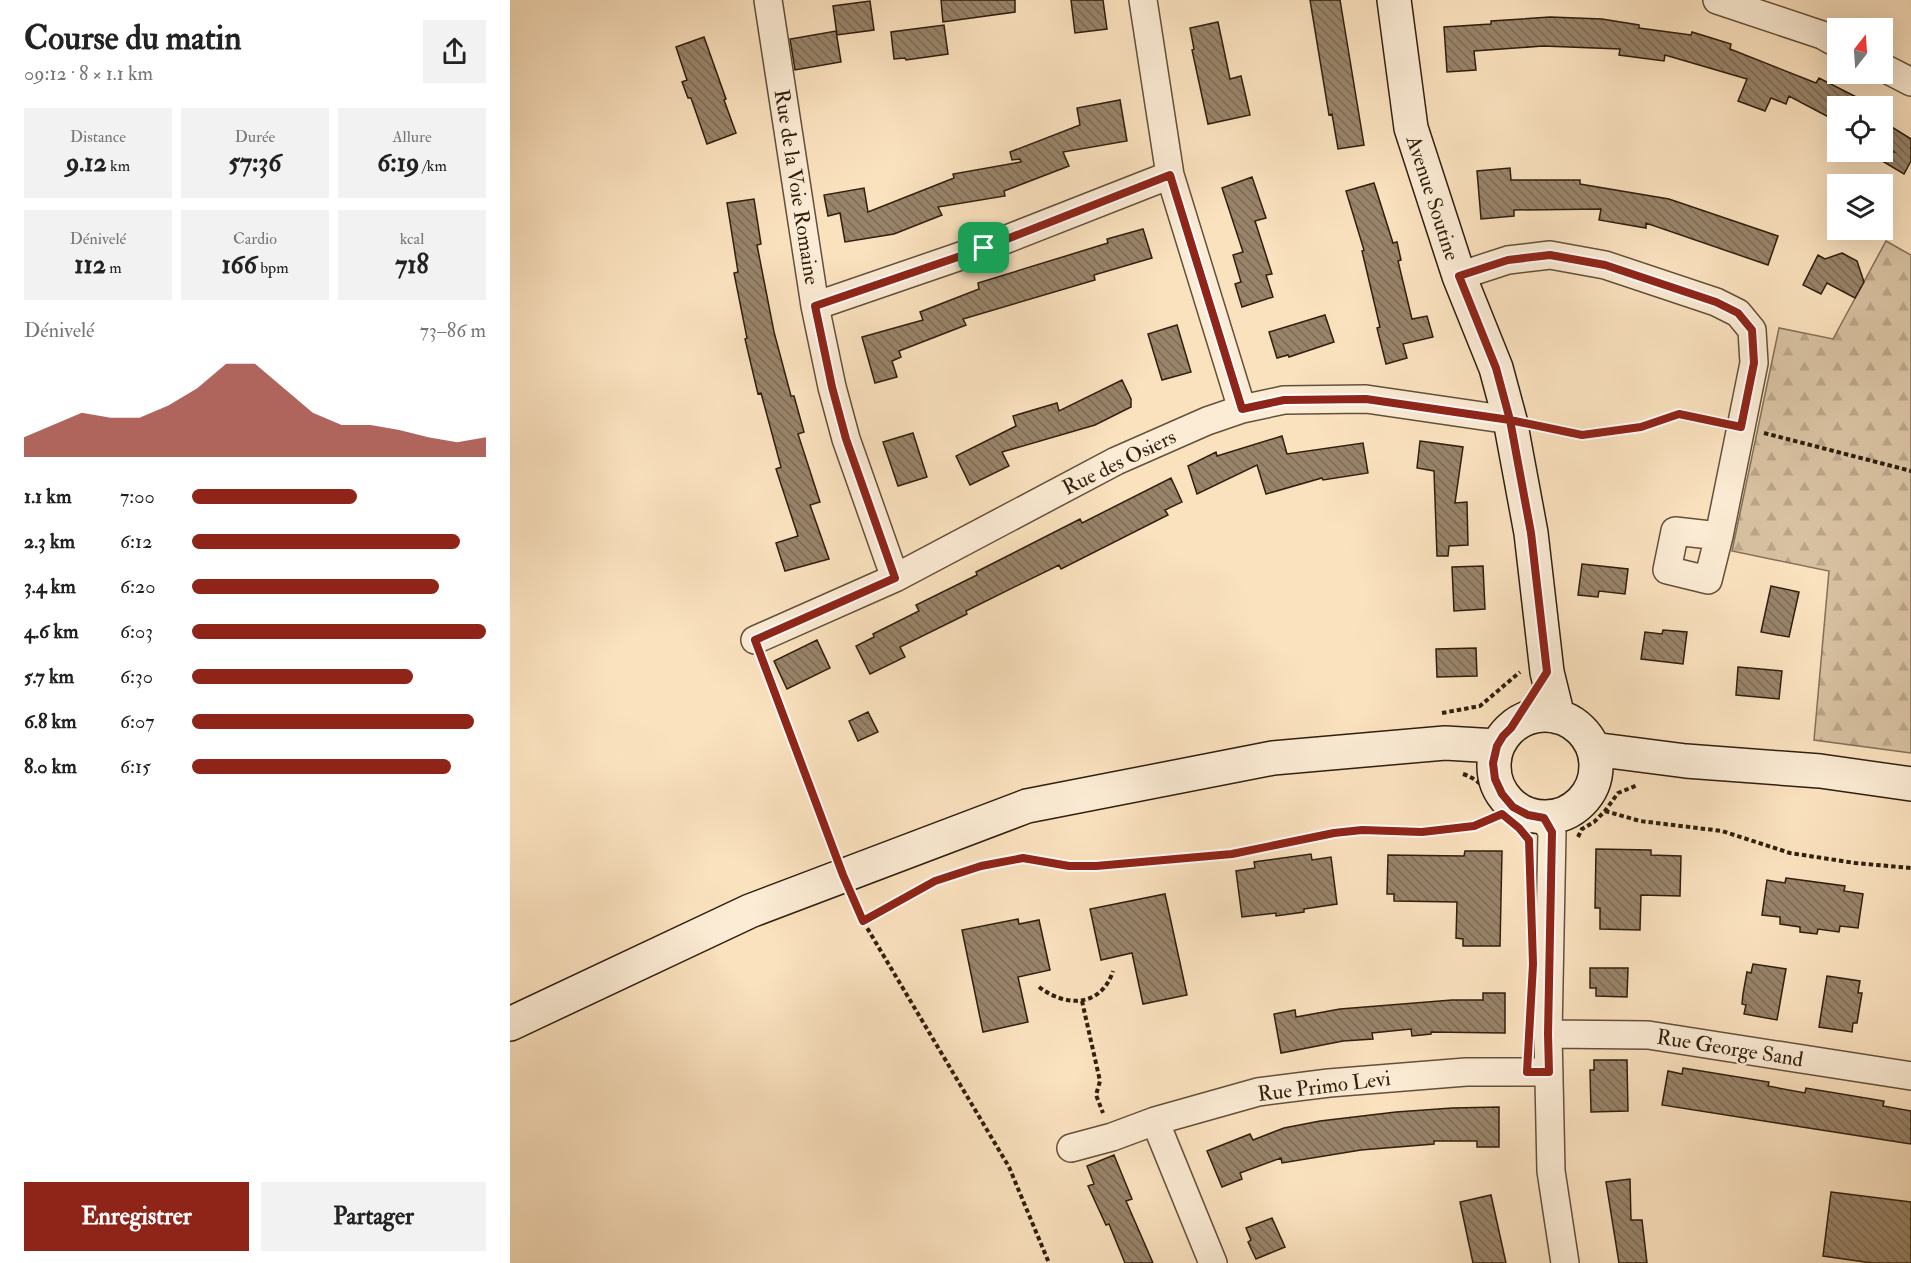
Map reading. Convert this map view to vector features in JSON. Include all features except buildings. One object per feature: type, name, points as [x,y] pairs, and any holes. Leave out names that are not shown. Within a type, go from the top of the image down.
[{"type":"street","name":"Rue de la Voie Romaine","points":[[768,0],[815,306],[832,387],[846,439],[895,578]]},
{"type":"street","points":[[1143,0],[1170,175],[1242,409]]},
{"type":"street","name":"Avenue Soutine","points":[[1394,0],[1411,128],[1459,276],[1496,368],[1510,420],[1531,533],[1547,672],[1558,717]]},
{"type":"street","points":[[1717,0],[1827,38]]},
{"type":"street","points":[[1893,73],[1911,82]]},
{"type":"street","points":[[815,306],[984,248],[1170,175]]},
{"type":"street","points":[[1459,276],[1508,260],[1550,255],[1605,265],[1716,302],[1738,313],[1752,330],[1754,363],[1719,536]]},
{"type":"street","name":"Rue des Osiers","points":[[755,640],[895,578],[1116,461],[1207,421],[1242,409],[1284,400],[1366,399],[1510,420]]},
{"type":"street","points":[[1547,672],[1504,737],[1493,763],[1495,779],[1502,794],[1513,807],[1528,815],[1534,826],[1552,832],[1548,1034],[1551,1171],[1565,1263]]},
{"type":"street","points":[[510,1024],[750,911],[1027,806],[1273,758],[1504,737],[1522,721],[1534,716],[1558,717],[1573,724],[1585,734],[1593,748],[1596,765],[1594,781],[1587,796],[1575,808],[1534,826]]},
{"type":"street","points":[[1593,748],[1686,761],[1820,771],[1911,784]]},
{"type":"street","name":"Rue George Sand","points":[[1548,1034],[1648,1035],[1911,1076]]},
{"type":"street","name":"Rue Primo Levi","points":[[1071,1148],[1258,1092],[1329,1083],[1466,1072],[1549,1072]]},
{"type":"street","points":[[1155,1121],[1213,1263]]},
{"type":"path","points":[[1510,420],[1582,435],[1641,427],[1679,414],[1741,427],[1911,471]]},
{"type":"path","points":[[755,640],[843,875],[863,921],[1009,1167],[1049,1263]]},
{"type":"path","points":[[1437,714],[1480,706],[1518,672],[1547,672]]},
{"type":"path","points":[[1457,772],[1476,778],[1502,814],[1519,828],[1534,826]]},
{"type":"path","points":[[1577,847],[1578,836],[1582,829],[1605,812],[1618,793],[1645,783]]},
{"type":"path","points":[[1605,812],[1640,820],[1722,831],[1790,853],[1911,868]]},
{"type":"path","points":[[863,921],[935,881],[981,866],[1023,858],[1069,866],[1096,866],[1232,854],[1334,833],[1362,830],[1422,832],[1474,826],[1502,814]]},
{"type":"path","points":[[1039,987],[1049,995],[1071,1002],[1082,1001],[1105,987],[1113,971]]},
{"type":"path","points":[[1082,1001],[1100,1081],[1096,1095],[1112,1137]]},
{"type":"green space","points":[[1886,241],[1911,255],[1911,753],[1814,740],[1829,571],[1732,551],[1779,328],[1833,339]]},
{"type":"route","points":[[984,248],[815,306],[832,387],[846,439],[895,578],[755,640],[843,875],[863,921],[935,881],[981,866],[1023,858],[1069,866],[1096,866],[1232,854],[1334,833],[1362,830],[1422,832],[1474,826],[1502,814],[1529,840],[1533,964],[1527,1072],[1549,1072],[1552,832],[1544,818],[1528,815],[1513,807],[1502,794],[1495,779],[1493,763],[1497,746],[1547,672],[1531,533],[1510,420],[1582,435],[1641,427],[1679,414],[1741,427],[1754,363],[1752,330],[1738,313],[1716,302],[1605,265],[1550,255],[1508,260],[1459,276],[1496,368],[1510,420],[1366,399],[1284,400],[1242,409],[1170,175],[984,248]]}]
